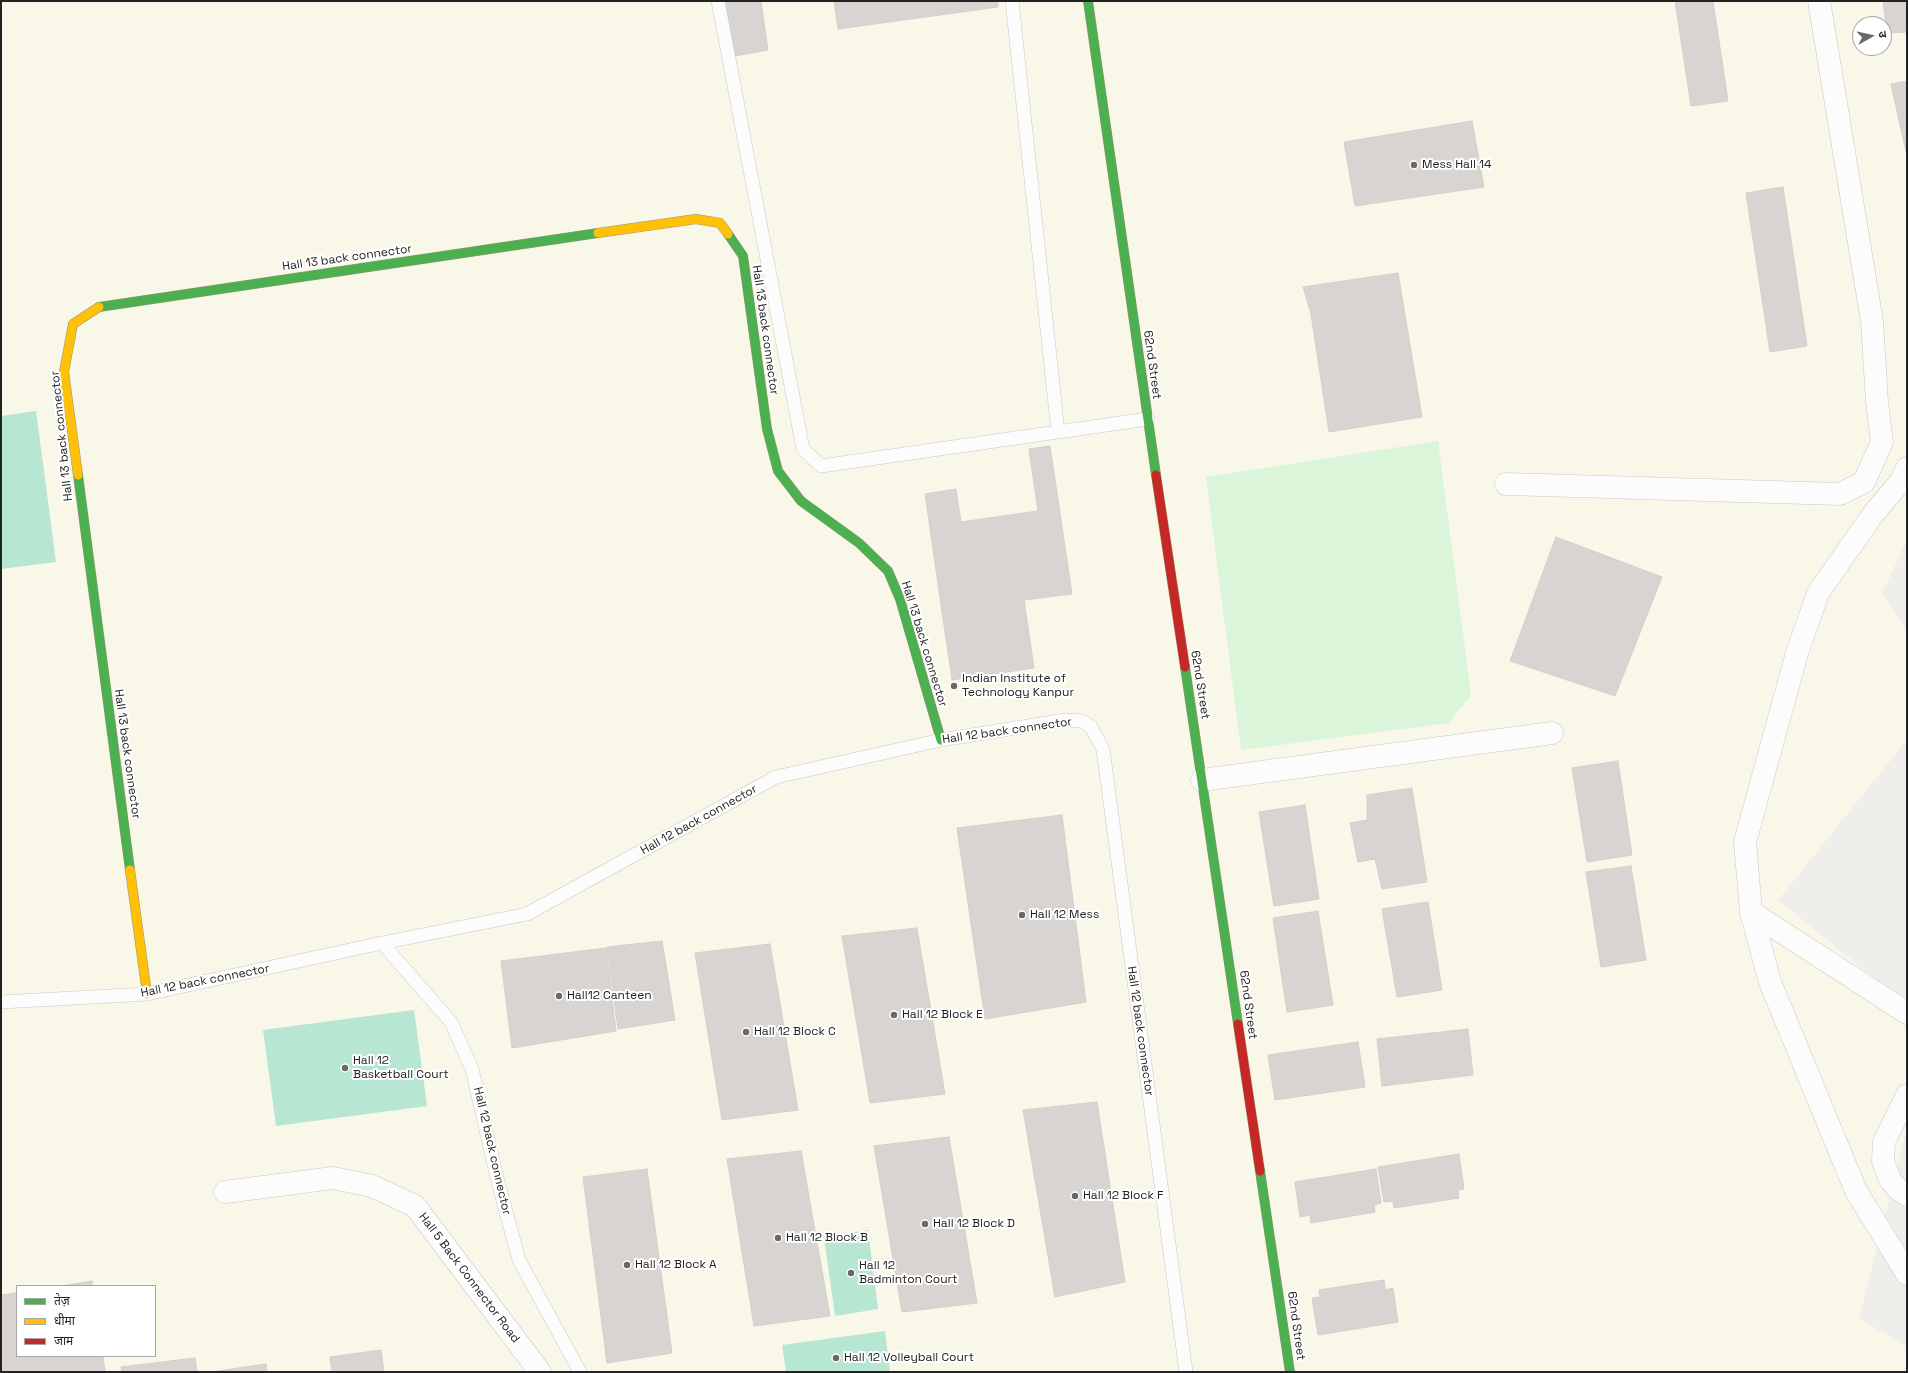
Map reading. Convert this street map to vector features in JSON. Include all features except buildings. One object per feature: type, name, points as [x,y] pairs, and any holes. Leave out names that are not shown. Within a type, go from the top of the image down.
[{"type":"street","name":"62nd Street","points":[[1088,1],[1148,419],[1290,1372]]},
{"type":"street","points":[[1506,484],[1840,494],[1864,482],[1882,442],[1876,402],[1872,321],[1819,1]]},
{"type":"street","name":"Hall 13 back connector","points":[[147,994],[64,372],[73,324],[97,306],[696,220],[720,223],[743,256],[767,429],[778,471],[801,501],[858,543],[888,571],[900,599],[941,740]]},
{"type":"street","points":[[1907,468],[1901,482],[1874,513],[1818,593],[1797,653],[1745,842],[1751,912],[1770,982],[1856,1191],[1907,1274]]},
{"type":"street","points":[[1202,780],[1552,733]]},
{"type":"street","points":[[1751,912],[1907,1013]]},
{"type":"street","points":[[1907,1096],[1884,1142],[1883,1161],[1890,1180],[1899,1190],[1907,1195]]},
{"type":"street","name":"Hall 5 Back Connector Road","points":[[226,1192],[333,1178],[372,1186],[416,1206],[540,1372]]},
{"type":"lane","points":[[718,1],[803,449],[821,466],[1148,419]]},
{"type":"lane","points":[[1012,1],[1058,432]]},
{"type":"lane","name":"Hall 12 back connector","points":[[1,1002],[147,994],[382,943],[527,914],[776,777],[941,740],[1066,720],[1082,721],[1091,727],[1103,749],[1186,1372]]},
{"type":"lane","name":"Hall 12 back connector","points":[[382,943],[451,1022],[472,1069],[498,1182],[519,1260],[580,1372]]},
{"type":"shaded area","name":"Indian Institute of Technology Kanpur","points":[[1,1],[1907,1],[1907,539],[1882,594],[1907,631],[1907,740],[1778,900],[1907,1005],[1907,1127],[1859,1318],[1907,1347],[1907,1372],[1,1372]]},
{"type":"green space","points":[[36,411],[56,562],[1,569],[1,416]]},
{"type":"green space","points":[[1438,441],[1471,695],[1449,723],[1241,750],[1206,477]]},
{"type":"green space","name":"Hall 12 Basketball Court","points":[[414,1010],[427,1106],[276,1126],[263,1030]]},
{"type":"green space","name":"Hall 12 Badminton Court","points":[[868,1230],[878,1309],[835,1316],[824,1237]]},
{"type":"green space","name":"Hall 12 Volleyball Court","points":[[885,1331],[890,1372],[786,1372],[782,1345]]},
{"type":"traffic: fast","points":[[1088,1],[1156,475]]},
{"type":"traffic: fast","points":[[99,307],[598,233]]},
{"type":"traffic: fast","points":[[728,234],[743,256],[767,429],[778,471],[801,501],[859,543],[888,571],[900,599],[941,740]]},
{"type":"traffic: fast","points":[[78,475],[130,870]]},
{"type":"traffic: fast","points":[[1185,667],[1238,1024]]},
{"type":"traffic: fast","points":[[1260,1171],[1290,1372]]},
{"type":"traffic: slow","points":[[598,233],[696,219],[720,223],[728,234]]},
{"type":"traffic: slow","points":[[78,475],[64,372],[73,324],[99,307]]},
{"type":"traffic: slow","points":[[130,870],[147,994]]},
{"type":"traffic: jam","points":[[1156,475],[1185,667]]},
{"type":"traffic: jam","points":[[1238,1024],[1260,1171]]},
{"type":"place","name":"Mess Hall 14","points":[[1414,165]]},
{"type":"place","name":"Indian Institute of Technology Kanpur","points":[[954,686]]},
{"type":"place","name":"Hall 12 Mess","points":[[1022,915]]},
{"type":"place","name":"Hall12 Canteen","points":[[559,996]]},
{"type":"place","name":"Hall 12 Block E","points":[[894,1015]]},
{"type":"place","name":"Hall 12 Block C","points":[[746,1032]]},
{"type":"place","name":"Hall 12 Basketball Court","points":[[345,1068]]},
{"type":"place","name":"Hall 12 Block F","points":[[1075,1196]]},
{"type":"place","name":"Hall 12 Block D","points":[[925,1224]]},
{"type":"place","name":"Hall 12 Block B","points":[[778,1238]]},
{"type":"place","name":"Hall 12 Block A","points":[[627,1265]]},
{"type":"place","name":"Hall 12 Badminton Court","points":[[851,1273]]},
{"type":"place","name":"Hall 12 Volleyball Court","points":[[836,1358]]}]
